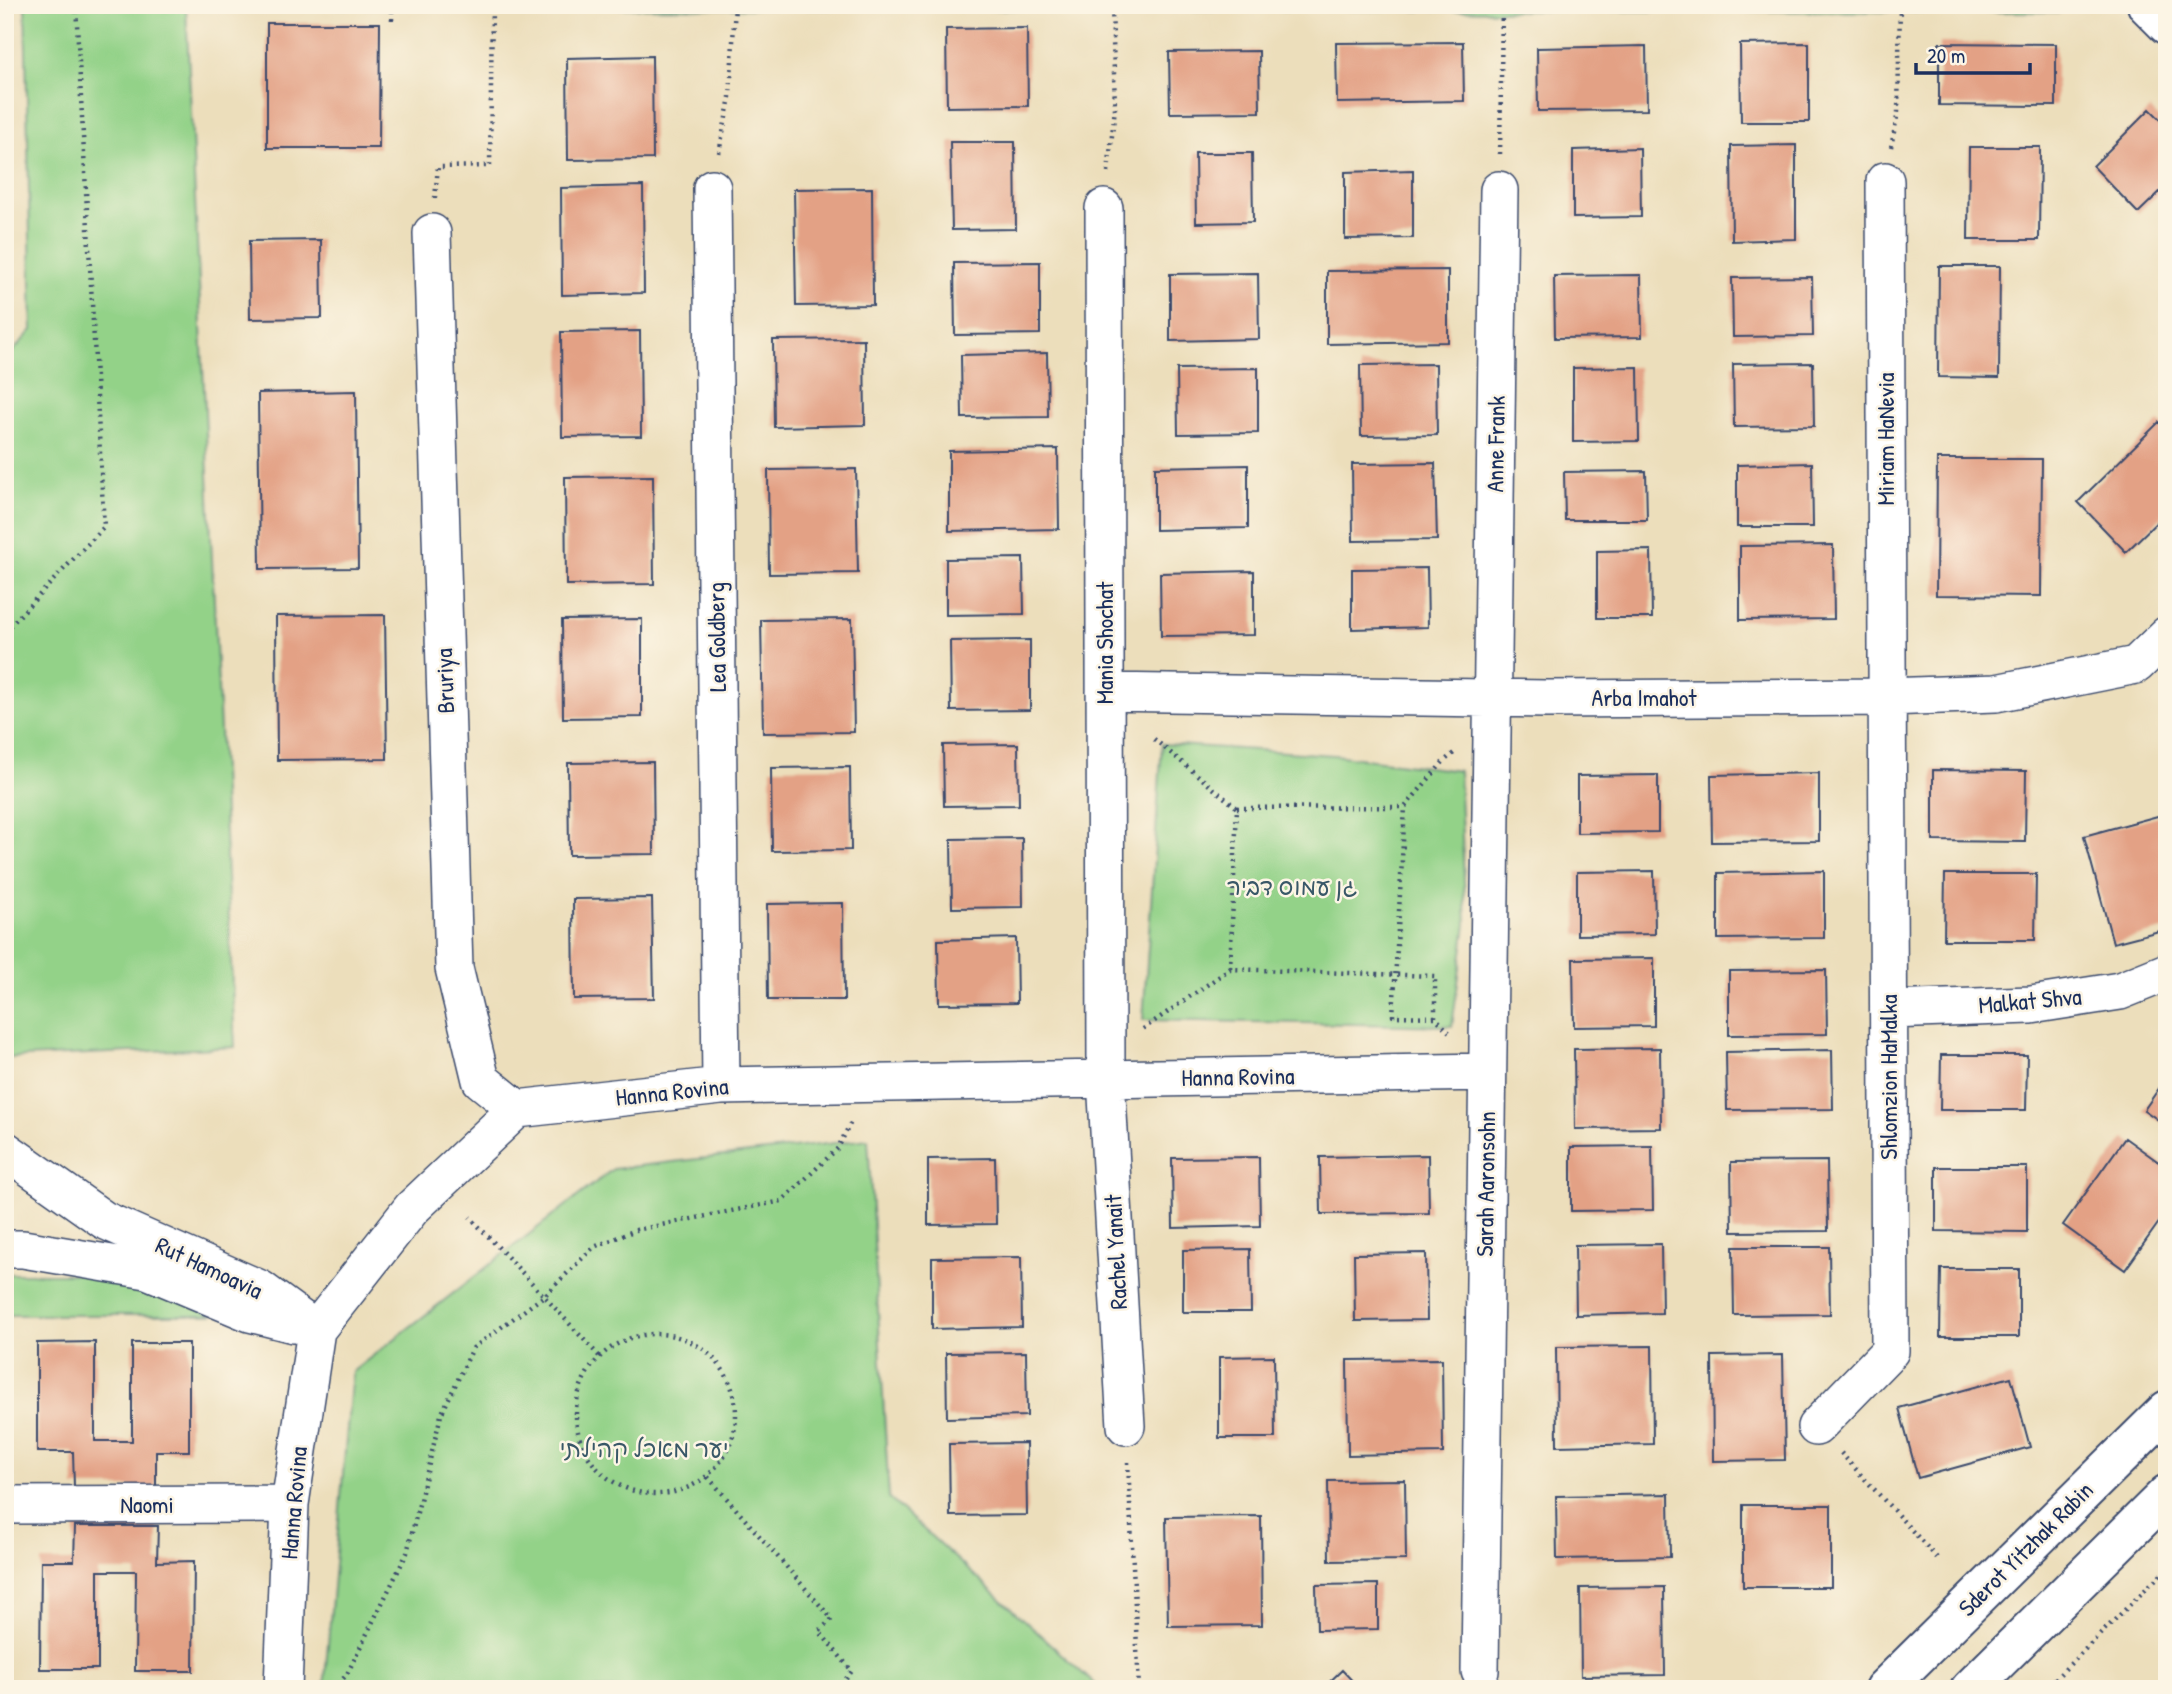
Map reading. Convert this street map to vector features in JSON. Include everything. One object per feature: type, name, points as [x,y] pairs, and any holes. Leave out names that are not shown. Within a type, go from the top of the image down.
[{"type":"main road","points":[[2147,5],[2167,25]]},
{"type":"main road","name":"Sderot Yitzhak Rabin","points":[[1884,1689],[2167,1410]]},
{"type":"main road","points":[[1970,1689],[2167,1494]]},
{"type":"street","name":"Miriam HaNevia","points":[[1885,181],[1887,697]]},
{"type":"street","name":"Lea Goldberg","points":[[712,188],[722,1086]]},
{"type":"street","name":"Anne Frank","points":[[1493,697],[1499,190]]},
{"type":"street","name":"Mania Shochat","points":[[1104,208],[1106,1079]]},
{"type":"street","name":"Bruriya","points":[[432,233],[454,968],[481,1080],[517,1109]]},
{"type":"street","name":"Arba Imahot","points":[[1105,692],[1547,699],[1887,697],[1996,693],[2136,665],[2167,635]]},
{"type":"street","name":"Sarah Aaronsohn","points":[[1480,1671],[1493,697]]},
{"type":"street","name":"Shlomzion HaMalka","points":[[1816,1427],[1890,1351],[1887,697]]},
{"type":"street","name":"Malkat Shva","points":[[1889,1010],[2031,1005],[2120,991],[2167,972]]},
{"type":"street","name":"Hanna Rovina","points":[[283,1689],[290,1504],[316,1330],[412,1208],[517,1109],[722,1086],[1488,1072]]},
{"type":"street","name":"Rachel Yanait","points":[[1106,1079],[1126,1426]]},
{"type":"street","name":"Rut Hamoavia","points":[[5,1150],[104,1220],[260,1289],[316,1330]]},
{"type":"street","name":"Rut Hamoavia","points":[[5,1249],[23,1249],[147,1269],[250,1313],[316,1330]]},
{"type":"street","name":"Naomi","points":[[5,1505],[290,1504]]},
{"type":"path","points":[[5,631],[104,527],[76,5]]},
{"type":"path","points":[[392,5],[392,20]]},
{"type":"path","points":[[432,233],[438,167],[490,166],[492,5]]},
{"type":"path","points":[[712,188],[730,97],[735,5]]},
{"type":"path","points":[[1104,208],[1115,108],[1112,5]]},
{"type":"path","points":[[1499,190],[1502,5]]},
{"type":"path","points":[[1885,181],[1898,112],[1900,5]]},
{"type":"path","points":[[1149,748],[1154,739],[1164,734]]},
{"type":"path","points":[[1154,739],[1237,808],[1405,807]]},
{"type":"path","points":[[1435,1017],[1393,1016],[1405,807],[1444,761],[1464,744]]},
{"type":"path","points":[[1230,969],[1237,808]]},
{"type":"path","points":[[1139,1032],[1230,969],[1435,976],[1435,1017],[1453,1036]]},
{"type":"path","points":[[1135,1022],[1139,1032],[1148,1039]]},
{"type":"path","points":[[334,1689],[347,1674],[407,1553],[440,1415],[473,1348],[544,1296],[594,1247],[636,1230],[782,1201],[838,1148],[872,1083]]},
{"type":"path","points":[[470,1217],[599,1356]]},
{"type":"path","points":[[667,1334],[698,1345],[721,1365],[735,1393],[737,1423],[728,1452],[708,1476],[682,1492],[651,1495],[621,1488],[596,1469],[580,1440],[576,1408],[585,1377],[599,1356],[635,1336],[667,1334]]},
{"type":"path","points":[[1126,1426],[1139,1689]]},
{"type":"path","points":[[1816,1427],[1940,1560]]},
{"type":"path","points":[[708,1476],[832,1619],[819,1631],[852,1671],[838,1689]]},
{"type":"path","points":[[2045,1689],[2167,1568]]},
{"type":"green space","points":[[25,5],[2060,5],[2060,12],[186,7],[235,1047],[5,1058],[5,360],[32,330]]},
{"type":"green space","name":"גן עמוס דביר","points":[[1162,744],[1334,755],[1459,771],[1466,924],[1452,1026],[1143,1020]]},
{"type":"green space","name":"יער מאכל קהילתי","points":[[868,1139],[889,1498],[1100,1689],[324,1689],[352,1372],[613,1169]]},
{"type":"green space","points":[[5,1274],[102,1274],[136,1280],[213,1315],[5,1315]]},
{"type":"building","points":[[267,23],[380,23],[379,148],[267,148]]},
{"type":"building","points":[[1027,28],[1028,106],[947,107],[946,29]]},
{"type":"building","points":[[1463,42],[1464,101],[1337,103],[1336,43]]},
{"type":"building","points":[[1809,43],[1809,122],[1741,122],[1740,44]]},
{"type":"building","points":[[1939,43],[2056,44],[2056,106],[1939,105]]},
{"type":"building","points":[[1646,46],[1647,110],[1538,111],[1537,48]]},
{"type":"building","points":[[1259,51],[1260,112],[1170,113],[1169,52]]},
{"type":"building","points":[[652,56],[653,159],[568,160],[567,58]]},
{"type":"building","points":[[2150,109],[2167,126],[2167,185],[2138,213],[2093,166]]},
{"type":"building","points":[[950,142],[1015,142],[1016,229],[952,230]]},
{"type":"building","points":[[1796,145],[1796,239],[1732,241],[1731,146]]},
{"type":"building","points":[[1969,147],[2040,147],[2039,240],[1968,240]]},
{"type":"building","points":[[1640,148],[1641,217],[1573,218],[1573,150]]},
{"type":"building","points":[[1195,153],[1252,153],[1253,222],[1196,223]]},
{"type":"building","points":[[1413,170],[1413,238],[1345,239],[1345,172]]},
{"type":"building","points":[[643,186],[644,293],[562,295],[561,188]]},
{"type":"building","points":[[872,188],[873,305],[796,306],[794,189]]},
{"type":"building","points":[[321,240],[322,318],[250,319],[249,241]]},
{"type":"building","points":[[1040,262],[1040,334],[955,335],[954,263]]},
{"type":"building","points":[[1939,266],[2000,266],[1999,378],[1938,377]]},
{"type":"building","points":[[1448,270],[1448,342],[1327,344],[1327,271]]},
{"type":"building","points":[[1258,273],[1259,339],[1170,341],[1170,274]]},
{"type":"building","points":[[1641,275],[1642,337],[1555,338],[1554,276]]},
{"type":"building","points":[[1812,277],[1813,336],[1733,337],[1732,278]]},
{"type":"building","points":[[640,331],[641,436],[562,437],[561,332]]},
{"type":"building","points":[[864,339],[865,425],[774,427],[773,340]]},
{"type":"building","points":[[1047,353],[1048,417],[962,418],[961,355]]},
{"type":"building","points":[[1813,363],[1814,426],[1734,427],[1733,364]]},
{"type":"building","points":[[1436,364],[1437,435],[1361,436],[1360,365]]},
{"type":"building","points":[[1638,367],[1639,441],[1573,442],[1573,368]]},
{"type":"building","points":[[1258,368],[1258,433],[1178,434],[1177,369]]},
{"type":"building","points":[[356,391],[358,568],[260,569],[258,393]]},
{"type":"building","points":[[2159,422],[2167,429],[2167,512],[2126,552],[2078,502]]},
{"type":"building","points":[[1058,449],[1059,529],[949,531],[949,451]]},
{"type":"building","points":[[1937,459],[2042,459],[2041,596],[1936,595]]},
{"type":"building","points":[[1435,463],[1437,540],[1353,541],[1352,464]]},
{"type":"building","points":[[1812,463],[1813,527],[1737,527],[1737,465]]},
{"type":"building","points":[[1248,465],[1248,528],[1155,530],[1155,467]]},
{"type":"building","points":[[856,469],[858,573],[769,574],[768,470]]},
{"type":"building","points":[[1646,471],[1647,520],[1565,520],[1564,472]]},
{"type":"building","points":[[653,476],[654,584],[566,585],[565,477]]},
{"type":"building","points":[[1833,545],[1834,619],[1740,620],[1740,546]]},
{"type":"building","points":[[1651,550],[1652,618],[1597,618],[1597,551]]},
{"type":"building","points":[[1023,558],[1024,614],[946,615],[946,559]]},
{"type":"building","points":[[1427,568],[1428,627],[1352,629],[1352,569]]},
{"type":"building","points":[[1254,571],[1254,635],[1161,636],[1160,573]]},
{"type":"building","points":[[385,615],[387,759],[277,760],[276,616]]},
{"type":"building","points":[[642,619],[642,717],[563,718],[562,620]]},
{"type":"building","points":[[852,619],[854,732],[763,733],[761,620]]},
{"type":"building","points":[[1030,640],[1030,710],[951,711],[950,641]]},
{"type":"building","points":[[1018,744],[1019,805],[944,806],[943,745]]},
{"type":"building","points":[[653,762],[654,854],[569,855],[568,763]]},
{"type":"building","points":[[850,767],[851,850],[772,851],[771,768]]},
{"type":"building","points":[[1933,770],[2026,771],[2025,842],[1933,841]]},
{"type":"building","points":[[1819,773],[1819,841],[1712,842],[1711,775]]},
{"type":"building","points":[[1658,775],[1658,832],[1577,833],[1577,776]]},
{"type":"building","points":[[2165,814],[2167,929],[2113,943],[2084,836]]},
{"type":"building","points":[[1022,838],[1023,907],[952,908],[951,839]]},
{"type":"building","points":[[1654,871],[1655,934],[1577,935],[1577,872]]},
{"type":"building","points":[[1824,871],[1824,938],[1718,939],[1718,873]]},
{"type":"building","points":[[1945,874],[2036,874],[2035,940],[1944,940]]},
{"type":"building","points":[[652,898],[654,998],[574,999],[573,899]]},
{"type":"building","points":[[843,903],[844,1000],[768,1000],[767,904]]},
{"type":"building","points":[[1016,938],[1017,1003],[939,1004],[938,940]]},
{"type":"building","points":[[1654,958],[1654,1026],[1574,1027],[1573,959]]},
{"type":"building","points":[[1826,970],[1827,1034],[1729,1035],[1729,971]]},
{"type":"building","points":[[1660,1048],[1661,1128],[1575,1129],[1574,1049]]},
{"type":"building","points":[[1832,1050],[1833,1109],[1727,1110],[1726,1052]]},
{"type":"building","points":[[1941,1055],[2027,1055],[2026,1110],[1940,1110]]},
{"type":"building","points":[[2167,1077],[2167,1126],[2144,1110]]},
{"type":"building","points":[[2125,1138],[2167,1168],[2167,1211],[2125,1270],[2063,1225]]},
{"type":"building","points":[[1652,1146],[1653,1210],[1571,1211],[1571,1147]]},
{"type":"building","points":[[1428,1155],[1429,1213],[1321,1214],[1320,1157]]},
{"type":"building","points":[[1259,1157],[1260,1226],[1173,1228],[1172,1158]]},
{"type":"building","points":[[995,1158],[996,1224],[928,1225],[928,1159]]},
{"type":"building","points":[[1827,1161],[1828,1231],[1732,1232],[1731,1162]]},
{"type":"building","points":[[1936,1167],[2027,1167],[2027,1232],[1936,1231]]},
{"type":"building","points":[[1661,1244],[1662,1313],[1576,1315],[1575,1245]]},
{"type":"building","points":[[1733,1247],[1829,1247],[1830,1314],[1734,1315]]},
{"type":"building","points":[[1250,1249],[1251,1312],[1183,1312],[1183,1250]]},
{"type":"building","points":[[1426,1253],[1427,1320],[1355,1321],[1354,1254]]},
{"type":"building","points":[[1021,1257],[1022,1327],[932,1329],[932,1258]]},
{"type":"building","points":[[1941,1269],[2019,1269],[2019,1337],[1940,1337]]},
{"type":"building","points":[[95,1342],[95,1441],[132,1441],[132,1343],[189,1343],[189,1451],[156,1451],[156,1487],[74,1487],[73,1452],[37,1452],[37,1343]]},
{"type":"building","points":[[1652,1346],[1653,1444],[1557,1446],[1556,1347]]},
{"type":"building","points":[[1026,1352],[1027,1416],[947,1418],[946,1353]]},
{"type":"building","points":[[1783,1355],[1785,1460],[1713,1461],[1712,1356]]},
{"type":"building","points":[[1274,1356],[1275,1438],[1219,1438],[1219,1357]]},
{"type":"building","points":[[1442,1359],[1443,1453],[1348,1455],[1347,1360]]},
{"type":"building","points":[[2011,1377],[2030,1447],[1918,1478],[1899,1408]]},
{"type":"building","points":[[1026,1443],[1027,1515],[950,1516],[949,1444]]},
{"type":"building","points":[[1405,1480],[1406,1560],[1329,1561],[1328,1481]]},
{"type":"building","points":[[1669,1494],[1670,1557],[1557,1559],[1556,1496]]},
{"type":"building","points":[[1743,1505],[1831,1505],[1831,1587],[1743,1587]]},
{"type":"building","points":[[1261,1516],[1262,1625],[1168,1626],[1166,1517]]},
{"type":"building","points":[[75,1526],[158,1526],[157,1562],[194,1561],[193,1671],[135,1671],[136,1571],[98,1571],[98,1669],[40,1669],[41,1561],[74,1561]]},
{"type":"building","points":[[1378,1584],[1378,1629],[1317,1630],[1316,1585]]},
{"type":"building","points":[[1664,1587],[1665,1675],[1581,1676],[1580,1588]]},
{"type":"building","points":[[1342,1670],[1360,1689],[1322,1689]]}]
